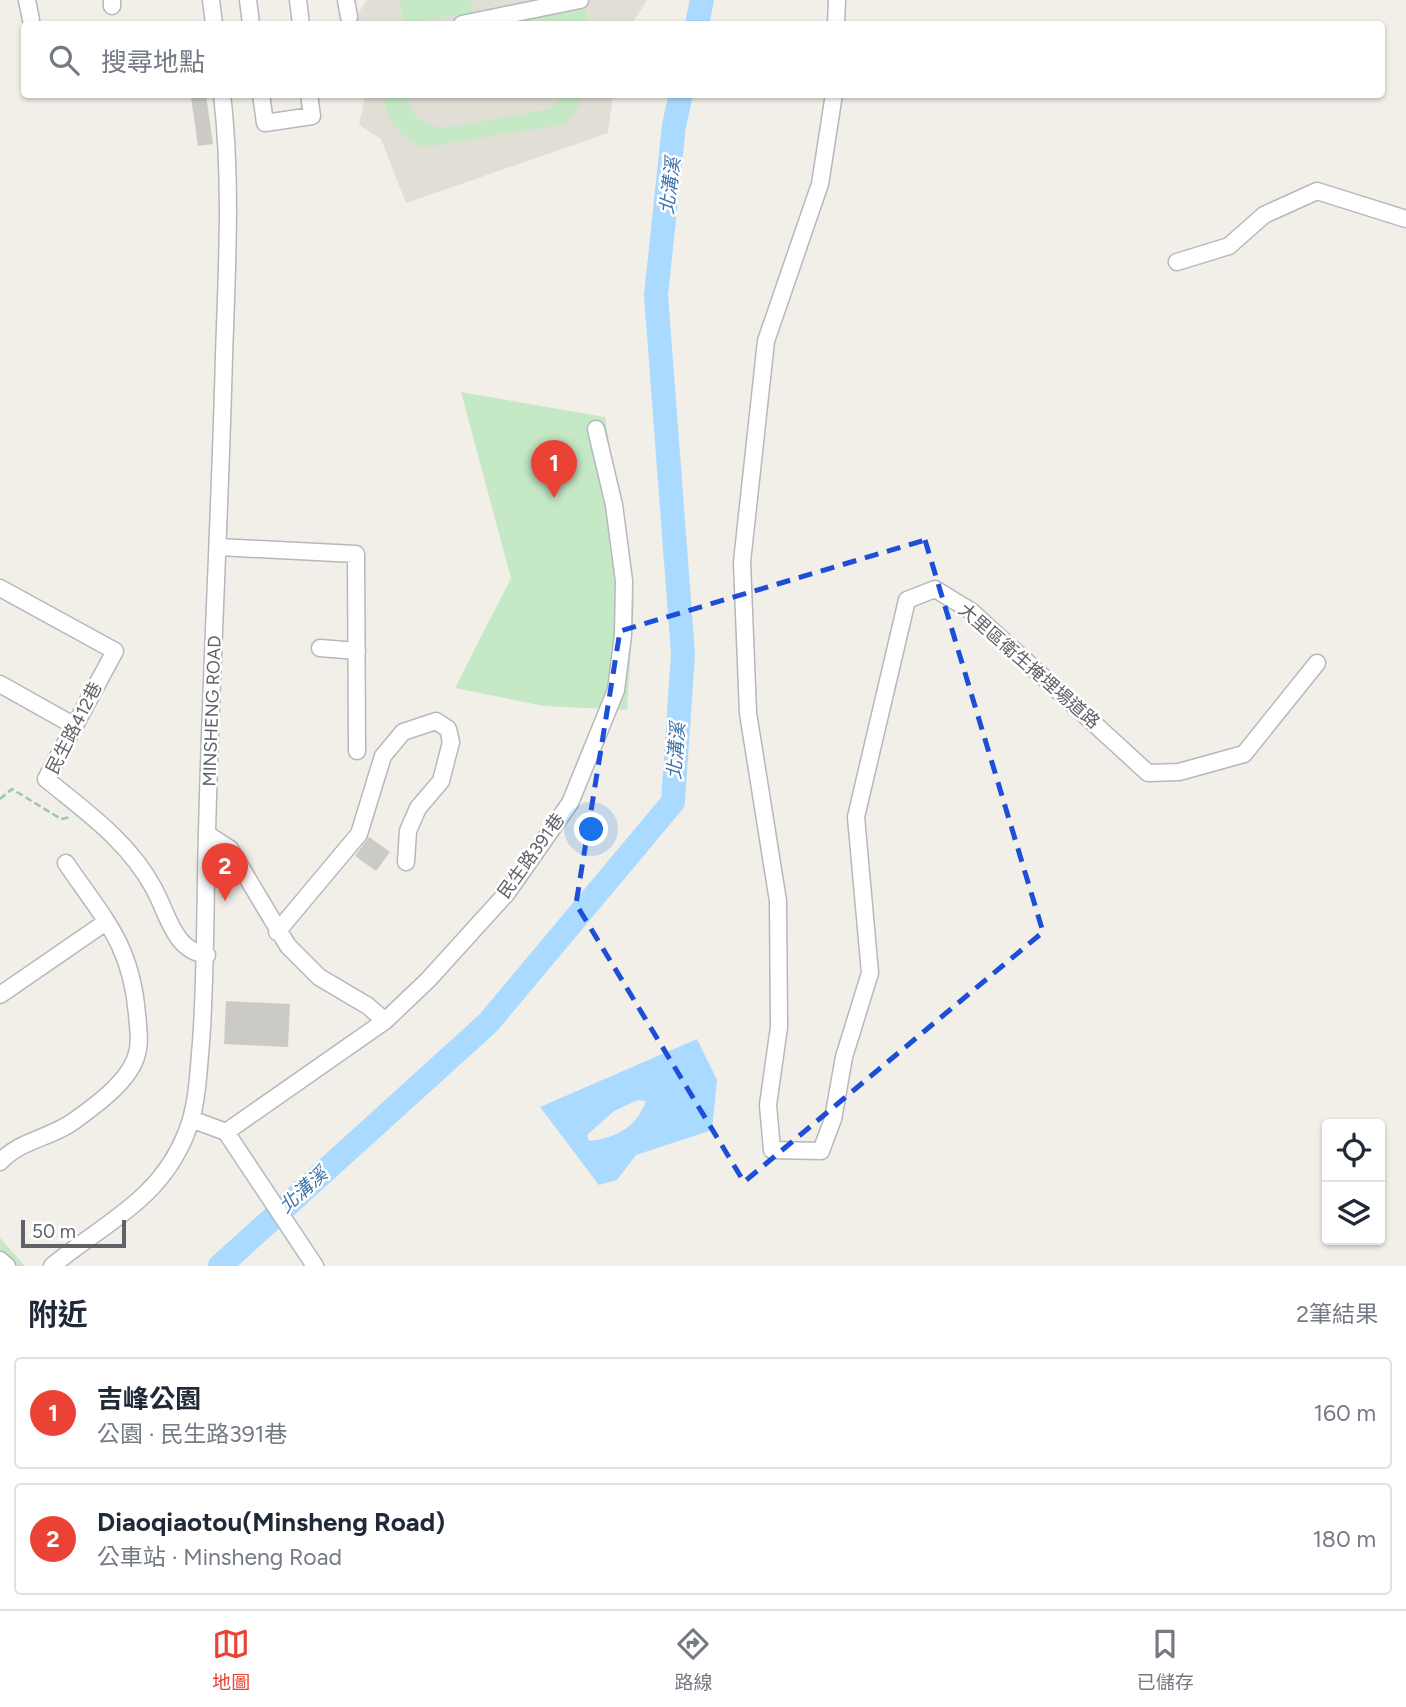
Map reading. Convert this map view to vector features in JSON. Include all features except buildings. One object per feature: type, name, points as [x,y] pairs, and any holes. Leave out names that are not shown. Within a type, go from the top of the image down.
[{"type":"street","points":[[27,0],[31,20]]},
{"type":"street","points":[[211,0],[214,21]]},
{"type":"street","points":[[248,0],[251,21]]},
{"type":"street","points":[[298,0],[301,21]]},
{"type":"street","points":[[346,0],[349,17]]},
{"type":"street","points":[[477,21],[580,0]]},
{"type":"street","points":[[836,21],[837,0]]},
{"type":"street","name":"MINSHENG ROAD","points":[[52,1266],[126,1214],[160,1181],[187,1133],[196,1101],[207,955],[207,834],[228,221],[222,98]]},
{"type":"street","points":[[262,98],[265,123],[312,116],[310,98]]},
{"type":"street","name":"大里區衛生掩埋場道路","points":[[833,98],[820,184],[766,341],[742,562],[748,713],[778,901],[779,1027],[768,1105],[772,1150],[821,1151],[833,1119],[844,1057],[870,973],[856,817],[907,600],[935,589],[971,611],[1148,773],[1179,772],[1244,754],[1317,663]]},
{"type":"street","points":[[1177,262],[1229,246],[1264,215],[1317,191],[1406,219]]},
{"type":"street","name":"民生路391巷","points":[[226,1132],[385,1021],[428,980],[507,893],[570,803],[615,690],[623,635],[624,581],[614,505],[596,429]]},
{"type":"street","points":[[218,547],[356,554],[357,751]]},
{"type":"street","name":"民生路412巷","points":[[0,588],[115,651],[46,779],[128,847],[153,886],[178,940],[192,953],[207,955]]},
{"type":"street","points":[[320,648],[357,651]]},
{"type":"street","points":[[0,684],[73,725]]},
{"type":"street","points":[[277,932],[359,834],[383,756],[403,732],[436,721],[448,729],[451,742],[441,781],[418,808],[408,831],[406,862]]},
{"type":"street","points":[[207,834],[230,849],[277,932],[319,977],[368,1006],[385,1021]]},
{"type":"street","points":[[0,1162],[32,1140],[73,1122],[107,1095],[136,1058],[139,1040],[126,954],[118,936],[66,863]]},
{"type":"street","points":[[0,995],[106,922]]},
{"type":"street","points":[[191,1119],[226,1132],[312,1260]]},
{"type":"street","points":[[0,1260],[7,1266]]},
{"type":"path","points":[[0,800],[12,789],[61,819],[86,812]]},
{"type":"highlighted area","points":[[925,540],[1043,932],[744,1182],[576,904],[620,631]]},
{"type":"shaded area","points":[[367,0],[647,0],[634,21],[353,21]]},
{"type":"shaded area","points":[[364,98],[613,98],[608,133],[406,203],[381,139],[359,125]]},
{"type":"green space","points":[[399,0],[470,0],[473,13],[423,21],[403,21]]},
{"type":"green space","points":[[586,9],[588,21],[521,21]]},
{"type":"green space","points":[[384,98],[408,98],[419,119],[445,128],[550,109],[561,98],[582,98],[575,113],[565,124],[425,147],[396,128]]},
{"type":"green space","points":[[461,392],[605,417],[634,600],[627,710],[544,706],[455,688],[511,578]]},
{"type":"green space","points":[[0,1238],[25,1266],[0,1266]]},
{"type":"water","points":[[697,1039],[717,1080],[712,1130],[636,1155],[617,1180],[599,1185],[540,1107]],"holes":[[[638,1100],[646,1101],[637,1118],[624,1130],[589,1141],[587,1135],[614,1111]]]},
{"type":"waterway","name":"北溝溪","points":[[698,21],[702,0]]},
{"type":"waterway","name":"北溝溪","points":[[220,1266],[488,1023],[673,802],[683,654],[656,295],[674,125],[680,98]]},
{"type":"place","name":"吉峰公園","points":[[554,498]]},
{"type":"place","name":"Diaoqiaotou(Minsheng Road)","points":[[225,901]]}]
